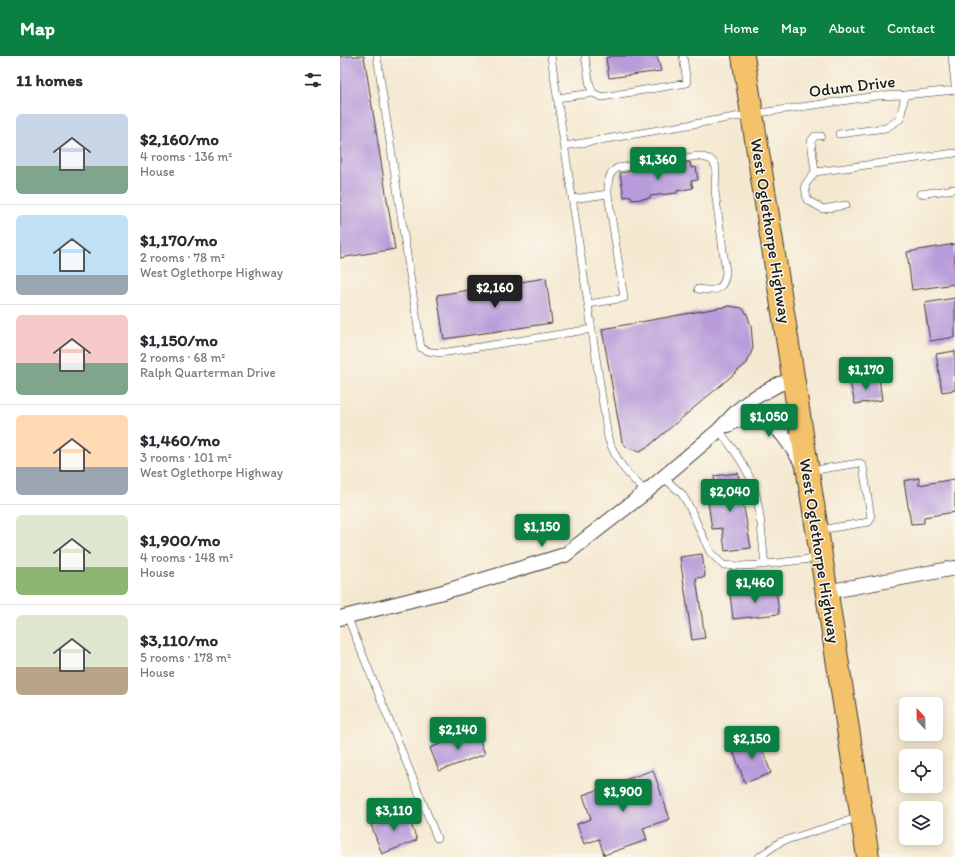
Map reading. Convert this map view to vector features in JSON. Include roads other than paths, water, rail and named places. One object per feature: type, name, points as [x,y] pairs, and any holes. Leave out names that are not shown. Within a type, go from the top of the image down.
[{"type":"highway","name":"West Oglethorpe Highway","points":[[743,56],[868,857]]},
{"type":"street","points":[[343,617],[443,592],[565,555],[664,477],[719,430],[737,410],[752,399],[779,384],[794,380]]},
{"type":"street","points":[[719,430],[738,418],[748,416],[761,417],[778,429],[808,471]]},
{"type":"street","points":[[826,592],[955,568]]},
{"type":"lane","points":[[376,56],[421,348],[428,352],[446,352],[592,329]]},
{"type":"lane","points":[[551,56],[608,438],[618,461],[625,471],[646,492]]},
{"type":"lane","points":[[585,56],[590,86],[593,93]]},
{"type":"lane","points":[[557,98],[593,93],[602,97],[687,83],[683,56]]},
{"type":"lane","points":[[952,56],[955,85]]},
{"type":"lane","name":"Odum Drive","points":[[565,146],[752,114],[877,96],[955,90]]},
{"type":"lane","points":[[839,134],[886,128],[900,119],[905,95]]},
{"type":"lane","points":[[815,172],[811,141],[815,136],[822,136]]},
{"type":"lane","points":[[846,204],[823,209],[807,200],[804,185],[815,172],[955,153]]},
{"type":"lane","points":[[589,304],[624,298],[608,194],[609,176],[611,172],[617,168],[698,156],[710,159],[716,167],[715,191],[726,272],[726,279],[723,285],[718,289],[711,291],[698,289]]},
{"type":"lane","points":[[920,194],[955,189]]},
{"type":"lane","points":[[572,199],[608,194]]},
{"type":"lane","points":[[719,430],[735,450],[752,482],[757,504],[765,565]]},
{"type":"lane","points":[[808,471],[860,463],[863,466],[866,480],[871,518],[869,522],[817,530]]},
{"type":"lane","points":[[664,477],[682,494],[710,552],[723,565],[765,565],[821,558]]},
{"type":"lane","points":[[343,617],[437,838]]},
{"type":"lane","points":[[760,857],[780,842],[861,816]]}]
